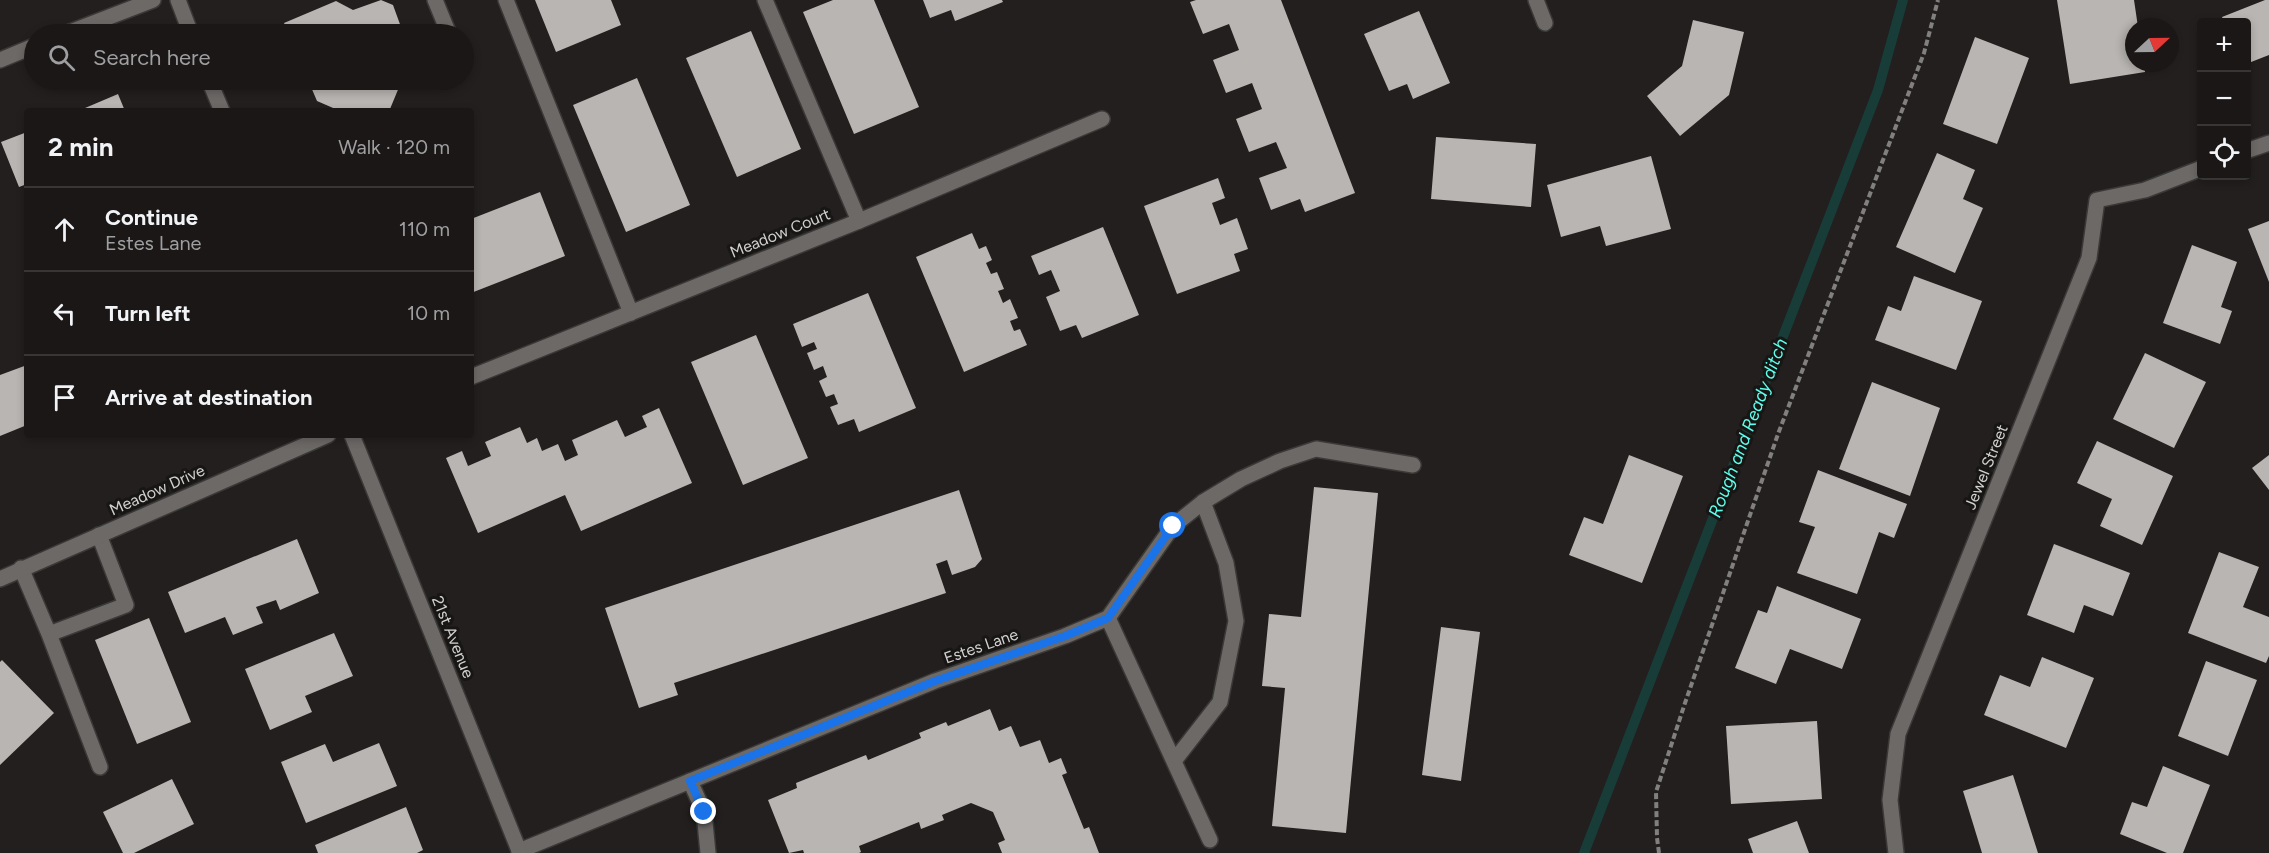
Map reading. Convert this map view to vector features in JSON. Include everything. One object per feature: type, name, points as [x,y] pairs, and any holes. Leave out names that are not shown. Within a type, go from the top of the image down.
[{"type":"street","points":[[91,24],[153,0]]},
{"type":"street","points":[[178,0],[187,24]]},
{"type":"street","points":[[435,0],[445,24]]},
{"type":"street","points":[[506,0],[631,313]]},
{"type":"street","points":[[765,0],[859,221]]},
{"type":"street","points":[[1536,0],[1545,24]]},
{"type":"street","points":[[0,60],[24,50]]},
{"type":"street","points":[[214,90],[221,108]]},
{"type":"street","name":"Meadow Court","points":[[474,376],[859,221],[1102,119]]},
{"type":"street","points":[[2251,150],[2269,143]]},
{"type":"street","name":"Jewel Street","points":[[1896,853],[1890,800],[1898,734],[2089,258],[2097,200],[2145,190],[2197,170]]},
{"type":"street","name":"Meadow Drive","points":[[0,579],[321,438]]},
{"type":"street","name":"21st Avenue","points":[[353,438],[519,852]]},
{"type":"street","points":[[1210,840],[1108,618],[1173,526],[1203,502],[1241,479],[1280,460],[1316,449],[1413,465]]},
{"type":"street","points":[[1174,761],[1220,702],[1236,621],[1226,563],[1203,502]]},
{"type":"street","points":[[49,634],[126,605],[99,535]]},
{"type":"street","points":[[21,568],[100,767]]},
{"type":"street","name":"Estes Lane","points":[[519,852],[935,681],[1065,636],[1108,618]]},
{"type":"street","points":[[690,781],[704,812],[708,853]]},
{"type":"path","points":[[1659,853],[1656,792],[1778,435],[1924,53],[1938,0]]},
{"type":"building","points":[[381,0],[393,5],[400,24],[284,23],[336,1],[353,10]]},
{"type":"building","points":[[535,0],[611,0],[621,25],[556,52]]},
{"type":"building","points":[[833,0],[874,0],[919,107],[854,134],[803,12]]},
{"type":"building","points":[[923,0],[1002,0],[1003,2],[955,21],[951,10],[930,18]]},
{"type":"building","points":[[1196,0],[1281,0],[1355,193],[1305,212],[1300,199],[1271,210],[1259,178],[1287,168],[1276,142],[1249,152],[1236,119],[1262,109],[1252,83],[1226,93],[1213,60],[1239,50],[1229,24],[1203,34],[1190,2]]},
{"type":"building","points":[[2057,0],[2134,0],[2137,18],[2125,18],[2125,72],[2145,72],[2070,84]]},
{"type":"building","points":[[2269,0],[2269,55],[2251,62],[2251,18],[2222,17]]},
{"type":"building","points":[[1419,11],[1450,83],[1413,99],[1407,84],[1389,91],[1364,34]]},
{"type":"building","points":[[1693,20],[1744,32],[1729,95],[1680,136],[1647,96],[1682,66]]},
{"type":"building","points":[[751,31],[801,149],[737,177],[686,58]]},
{"type":"building","points":[[1975,37],[2029,58],[1997,144],[1943,124]]},
{"type":"building","points":[[637,78],[690,205],[626,232],[573,105]]},
{"type":"building","points":[[312,90],[398,90],[390,108],[333,108],[317,101]]},
{"type":"building","points":[[118,94],[124,108],[85,108]]},
{"type":"building","points":[[24,133],[24,185],[19,187],[1,142]]},
{"type":"building","points":[[1436,137],[1536,144],[1531,207],[1431,199]]},
{"type":"building","points":[[1937,153],[1975,170],[1963,199],[1983,208],[1955,273],[1896,247]]},
{"type":"building","points":[[1651,156],[1671,229],[1606,246],[1600,226],[1561,237],[1547,185]]},
{"type":"building","points":[[1218,178],[1225,198],[1212,203],[1220,225],[1237,218],[1248,249],[1234,254],[1240,271],[1177,294],[1144,206]]},
{"type":"building","points":[[540,192],[565,256],[474,292],[474,218]]},
{"type":"building","points":[[2269,221],[2269,282],[2248,229]]},
{"type":"building","points":[[1103,227],[1139,315],[1082,338],[1076,325],[1060,331],[1046,297],[1060,291],[1051,270],[1039,275],[1031,256]]},
{"type":"building","points":[[972,233],[979,249],[986,246],[992,260],[986,263],[991,274],[997,272],[1004,289],[998,291],[1003,303],[1010,299],[1018,318],[1010,321],[1014,331],[1020,329],[1027,345],[964,372],[916,257]]},
{"type":"building","points":[[2192,245],[2237,262],[2221,307],[2232,311],[2220,344],[2163,323]]},
{"type":"building","points":[[1914,276],[1982,301],[1956,370],[1875,340],[1888,306],[1901,311]]},
{"type":"building","points":[[868,293],[916,408],[859,432],[854,419],[838,425],[830,407],[838,404],[834,394],[826,397],[819,381],[827,377],[823,366],[814,370],[807,353],[817,349],[814,342],[802,347],[793,324]]},
{"type":"building","points":[[756,335],[808,458],[743,485],[691,362]]},
{"type":"building","points":[[2145,353],[2206,382],[2174,448],[2113,419]]},
{"type":"building","points":[[24,366],[24,426],[0,436],[0,375]]},
{"type":"building","points":[[1872,382],[1940,408],[1910,496],[1839,469]]},
{"type":"building","points":[[659,408],[692,483],[581,531],[565,495],[478,533],[446,458],[462,451],[468,466],[491,456],[485,442],[520,427],[527,443],[537,438],[542,451],[558,444],[565,461],[578,455],[572,440],[617,420],[625,437],[647,427],[642,416]]},
{"type":"building","points":[[2097,441],[2173,476],[2142,545],[2100,526],[2112,499],[2077,483]]},
{"type":"building","points":[[1629,455],[1683,476],[1642,583],[1569,555],[1584,517],[1603,524]]},
{"type":"building","points":[[2269,455],[2269,490],[2252,468]]},
{"type":"building","points":[[1818,470],[1907,504],[1894,538],[1879,532],[1857,594],[1797,573],[1815,527],[1799,522]]},
{"type":"building","points":[[1314,487],[1378,493],[1346,833],[1272,826],[1285,688],[1262,686],[1269,614],[1301,617]]},
{"type":"building","points":[[959,490],[982,559],[975,567],[952,575],[947,560],[936,564],[946,593],[674,683],[678,695],[639,708],[605,608]]},
{"type":"building","points":[[297,539],[319,593],[280,610],[276,600],[256,607],[263,623],[233,635],[225,617],[185,633],[168,592]]},
{"type":"building","points":[[2054,544],[2130,573],[2113,616],[2084,605],[2074,633],[2027,615]]},
{"type":"building","points":[[2219,552],[2259,567],[2243,607],[2269,617],[2269,656],[2266,663],[2188,633]]},
{"type":"building","points":[[1777,586],[1861,619],[1842,669],[1790,649],[1776,684],[1735,668],[1758,610],[1767,613]]},
{"type":"building","points":[[149,618],[191,722],[137,744],[95,640]]},
{"type":"building","points":[[1441,627],[1480,632],[1461,781],[1422,775]]},
{"type":"building","points":[[334,633],[353,676],[305,696],[312,712],[270,730],[245,669]]},
{"type":"building","points":[[2042,657],[2094,678],[2066,748],[1984,715],[2000,675],[2030,687]]},
{"type":"building","points":[[2,660],[54,713],[0,765],[0,662]]},
{"type":"building","points":[[2206,661],[2257,680],[2228,756],[2178,736]]},
{"type":"building","points":[[990,709],[999,731],[1011,726],[1020,747],[1040,740],[1049,763],[1061,758],[1067,773],[1062,775],[1084,829],[1089,827],[1099,853],[1002,853],[998,843],[1005,840],[993,812],[971,803],[942,815],[944,820],[921,829],[919,822],[859,846],[861,852],[859,853],[804,853],[803,850],[789,853],[768,800],[797,788],[796,783],[866,755],[868,760],[921,738],[919,733],[946,722],[948,726]]},
{"type":"building","points":[[1817,721],[1822,799],[1731,804],[1726,726]]},
{"type":"building","points":[[379,743],[397,786],[306,823],[281,762],[325,744],[333,762]]},
{"type":"building","points":[[2163,766],[2210,785],[2183,853],[2167,853],[2120,834],[2132,802],[2147,807]]},
{"type":"building","points":[[2013,775],[2038,853],[1982,853],[1963,791]]},
{"type":"building","points":[[172,779],[194,824],[134,853],[123,853],[103,812]]},
{"type":"building","points":[[406,807],[423,850],[417,853],[318,853],[315,845]]},
{"type":"building","points":[[1797,821],[1809,853],[1753,853],[1748,839]]},
{"type":"waterway","name":"Rough and Ready ditch","points":[[1584,853],[1878,90],[1903,0]]},
{"type":"route","points":[[704,812],[690,781],[935,681],[1065,636],[1108,618],[1173,526]]}]
